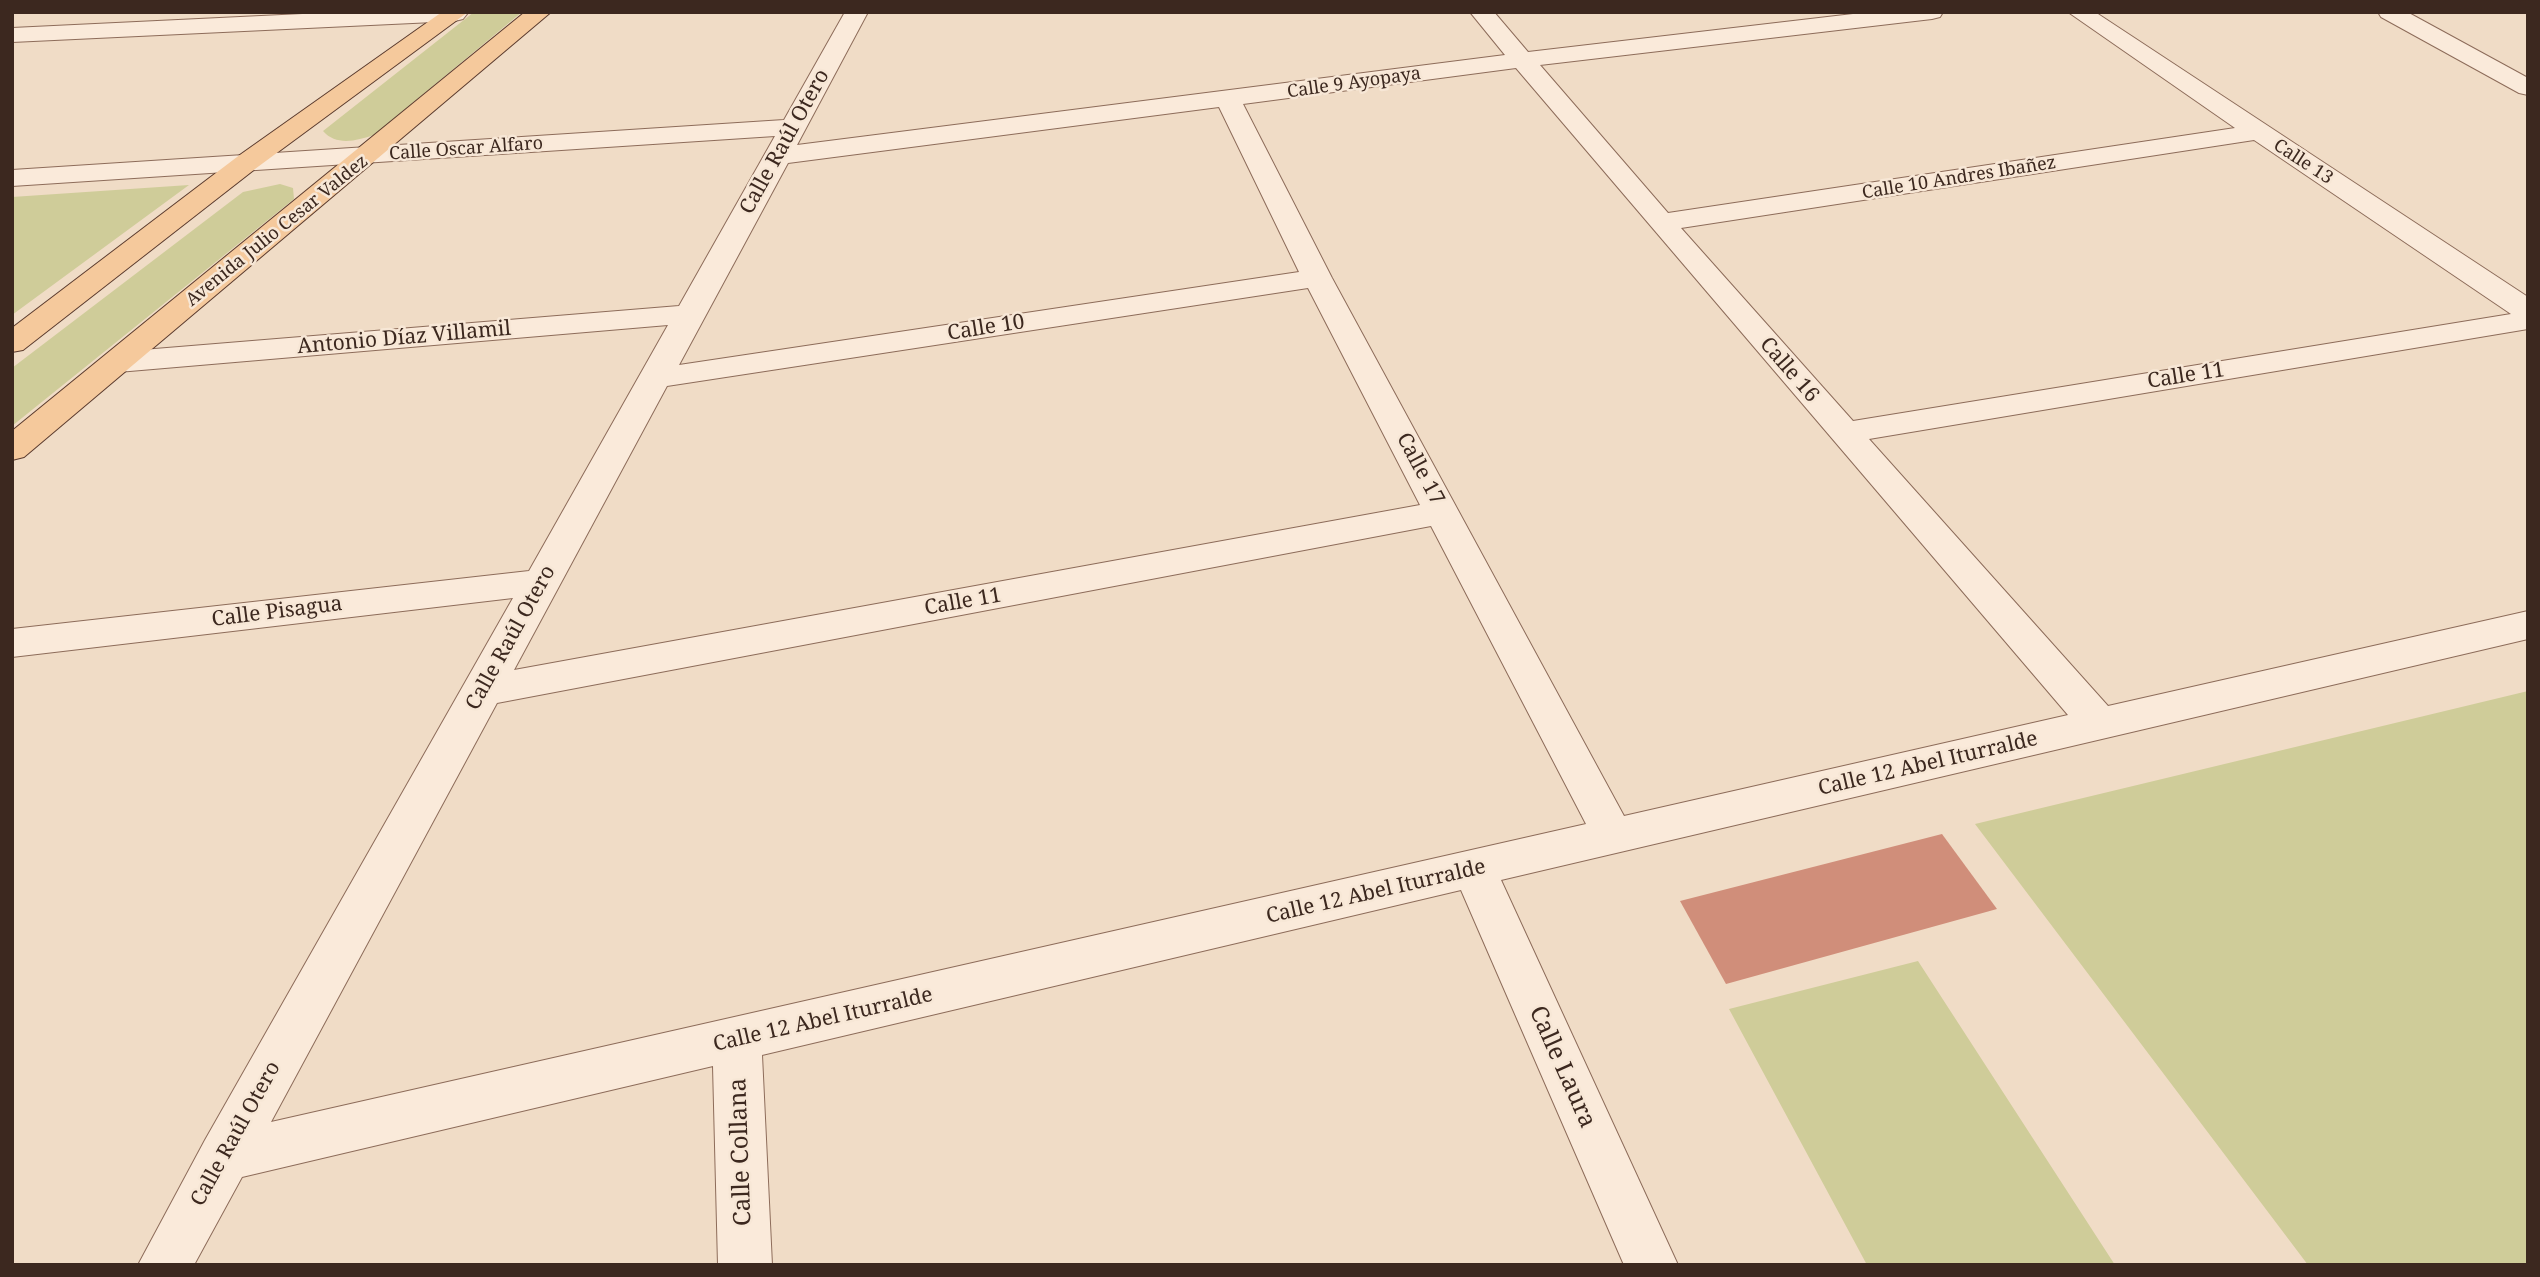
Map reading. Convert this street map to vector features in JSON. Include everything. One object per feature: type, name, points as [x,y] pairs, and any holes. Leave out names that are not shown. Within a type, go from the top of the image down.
[{"type":"main road","name":"Avenida Julio Cesar Valdez","points":[[12,449],[540,12]]},
{"type":"main road","points":[[12,343],[246,163],[456,13]]},
{"type":"street","points":[[12,29],[34,12]]},
{"type":"street","name":"Calle Raúl Otero","points":[[165,1265],[857,12]]},
{"type":"street","name":"Calle 16","points":[[1481,12],[1843,433],[2100,725]]},
{"type":"street","name":"Calle 9 Ayopaya","points":[[785,142],[1228,99],[1523,60],[1932,12]]},
{"type":"street","name":"Calle 13","points":[[2079,12],[2528,311]]},
{"type":"street","points":[[2389,12],[2528,88]]},
{"type":"street","points":[[12,35],[273,17],[456,13]]},
{"type":"street","name":"Calle 17","points":[[1228,99],[1317,278],[1614,837]]},
{"type":"street","name":"Calle 10 Andres Ibañez","points":[[1661,223],[2258,132]]},
{"type":"street","name":"Calle Oscar Alfaro","points":[[12,178],[370,155],[785,142]]},
{"type":"street","name":"Calle 10","points":[[655,378],[1317,278]]},
{"type":"street","name":"Antonio Díaz Villamil","points":[[118,362],[690,314]]},
{"type":"street","name":"Calle 11","points":[[1843,433],[2528,320]]},
{"type":"street","name":"Calle 11","points":[[482,691],[1443,512]]},
{"type":"street","name":"Calle Pisagua","points":[[12,643],[542,582]]},
{"type":"street","name":"Calle 12 Abel Iturralde","points":[[223,1157],[2524,630]]},
{"type":"street","name":"Calle Laura","points":[[1474,869],[1651,1265]]},
{"type":"street","name":"Calle Collana","points":[[737,1040],[745,1265]]},
{"type":"shaded area","points":[[474,12],[522,12],[374,135],[340,140],[323,131]]},
{"type":"shaded area","points":[[280,184],[293,188],[294,199],[12,426],[12,368],[243,192]]},
{"type":"shaded area","points":[[189,185],[12,315],[12,197]]},
{"type":"shaded area","points":[[2528,691],[2528,1265],[2308,1265],[1975,824]]},
{"type":"shaded area","points":[[1918,961],[2115,1265],[1867,1265],[1729,1009]]},
{"type":"building","points":[[1942,834],[1997,909],[1726,984],[1680,901]]}]
